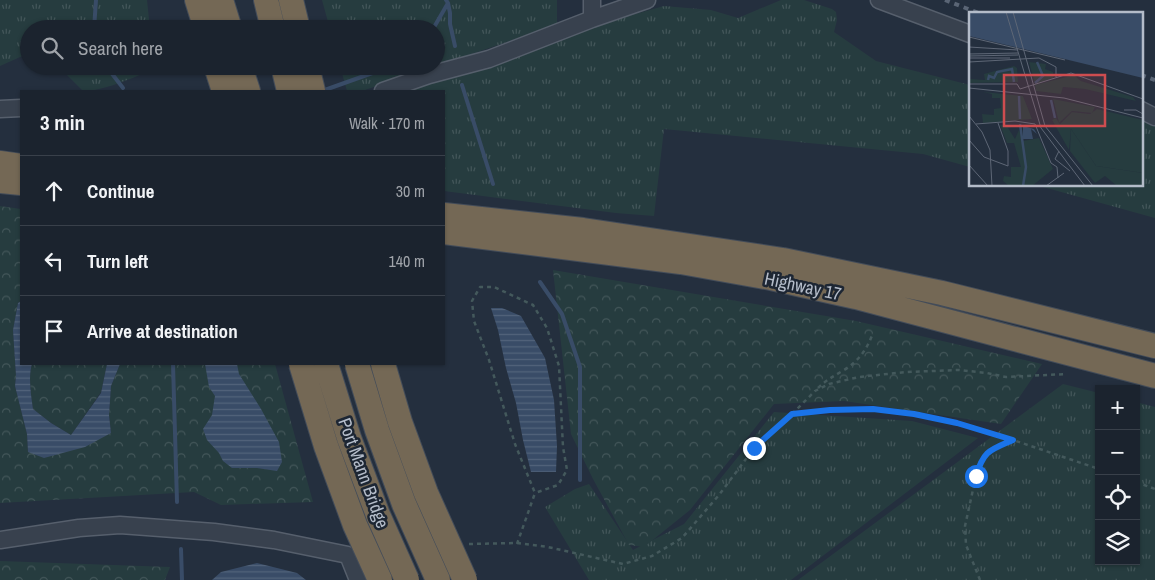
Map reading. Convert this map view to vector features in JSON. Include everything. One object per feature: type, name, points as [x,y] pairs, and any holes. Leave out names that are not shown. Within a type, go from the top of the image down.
[{"type":"highway","points":[[198,0],[204,20]]},
{"type":"highway","points":[[221,0],[227,20]]},
{"type":"highway","points":[[266,0],[271,20]]},
{"type":"highway","points":[[291,0],[296,20]]},
{"type":"highway","points":[[219,75],[224,90]]},
{"type":"highway","points":[[243,75],[248,90]]},
{"type":"highway","points":[[285,75],[289,90]]},
{"type":"highway","points":[[309,75],[313,90]]},
{"type":"highway","points":[[0,163],[20,166]]},
{"type":"highway","points":[[0,181],[20,183]]},
{"type":"highway","name":"Highway 17","points":[[445,215],[583,230],[783,260],[942,293],[1155,346]]},
{"type":"highway","name":"Highway 17","points":[[445,232],[681,262],[771,278],[856,297],[1155,376]]},
{"type":"highway","points":[[1036,345],[1118,353],[1155,362]]},
{"type":"highway","points":[[301,365],[326,446],[355,524],[380,580]]},
{"type":"highway","name":"Port Mann Bridge","points":[[326,365],[349,438],[378,515],[407,580]]},
{"type":"highway","name":"Port Mann Bridge","points":[[357,365],[377,430],[404,504],[438,580]]},
{"type":"highway","points":[[383,365],[400,422],[426,493],[465,580]]},
{"type":"lane","points":[[592,0],[592,19]]},
{"type":"lane","points":[[445,70],[488,59],[647,0]]},
{"type":"lane","points":[[879,0],[969,34]]},
{"type":"lane","points":[[386,90],[426,75]]},
{"type":"lane","points":[[0,109],[20,108]]},
{"type":"lane","points":[[1142,110],[1155,117]]},
{"type":"lane","points":[[0,540],[79,528],[120,525],[214,532],[274,540],[348,555],[358,580]]},
{"type":"path","points":[[517,543],[535,493],[515,444],[489,360],[474,320],[472,301],[480,287],[494,287],[533,305],[547,328],[559,366],[567,470],[558,485],[535,493]]},
{"type":"path","points":[[465,545],[517,543],[548,547],[623,564],[652,556],[682,538],[719,495],[754,448],[792,414],[825,380],[846,369],[861,356],[868,346],[873,333]]},
{"type":"path","points":[[815,391],[829,384],[859,377],[906,372],[959,370],[1006,377],[1068,374]]},
{"type":"path","points":[[792,414],[830,410],[873,409],[914,414],[957,423],[1095,468]]},
{"type":"path","points":[[980,580],[966,545],[966,526],[976,476],[980,461],[991,450],[1013,440]]},
{"type":"path","points":[[1140,483],[1155,489]]},
{"type":"green space","points":[[0,0],[147,0],[149,20],[20,20],[20,57],[0,66]]},
{"type":"green space","points":[[322,0],[557,0],[557,25],[445,63],[445,20],[328,20]]},
{"type":"green space","points":[[781,0],[804,0],[836,12],[837,20],[834,32],[876,61],[969,85],[969,167],[923,154],[664,129],[654,216],[616,213],[445,191],[445,90],[413,90],[607,22],[664,6],[711,10],[738,18]]},
{"type":"green space","points":[[67,75],[139,75],[109,86],[82,90]]},
{"type":"green space","points":[[343,75],[409,75],[365,90],[347,90]]},
{"type":"green space","points":[[1142,119],[1155,125],[1155,218],[1040,186],[1142,186]]},
{"type":"green space","points":[[0,206],[20,209],[20,302],[18,303],[13,330],[15,386],[27,434],[28,452],[111,433],[109,415],[111,386],[120,365],[275,365],[313,502],[221,505],[194,492],[0,503]]},
{"type":"green space","points":[[553,270],[856,321],[1042,364],[1001,424],[844,401],[774,404],[690,510],[644,547],[629,545],[571,434]]},
{"type":"green space","points":[[32,365],[107,365],[101,392],[71,435],[33,409],[30,380]]},
{"type":"green space","points":[[1063,384],[1095,392],[1095,565],[1140,565],[1140,403],[1155,407],[1155,580],[798,580]]},
{"type":"green space","points":[[774,412],[912,421],[978,438],[791,580],[589,580],[545,507],[575,489],[589,484],[633,550],[684,524]]},
{"type":"green space","points":[[0,561],[170,567],[165,580],[0,580]]},
{"type":"water","points":[[20,302],[20,365],[32,365],[30,380],[33,409],[71,435],[101,393],[107,365],[120,365],[111,386],[109,415],[111,433],[85,447],[44,458],[28,452],[27,434],[15,386],[13,330],[18,303]]},
{"type":"water","points":[[491,308],[502,308],[521,316],[545,358],[554,400],[557,446],[556,472],[531,472],[516,403]]},
{"type":"water","points":[[205,365],[237,365],[239,374],[279,442],[282,462],[277,471],[257,468],[232,468],[223,461],[219,453],[207,440],[203,429],[212,415],[215,396],[209,387]]},
{"type":"water","points":[[257,563],[297,573],[306,580],[212,580],[221,572]]},
{"type":"waterway","points":[[95,20],[96,0]]},
{"type":"waterway","points":[[438,20],[448,3],[446,0]]},
{"type":"waterway","points":[[448,3],[455,46]]},
{"type":"waterway","points":[[113,75],[123,88]]},
{"type":"waterway","points":[[325,90],[367,75]]},
{"type":"waterway","points":[[462,85],[493,184]]},
{"type":"waterway","points":[[540,282],[562,314],[580,367],[580,480]]},
{"type":"waterway","points":[[173,365],[177,502]]},
{"type":"waterway","points":[[181,549],[182,580]]},
{"type":"railway","points":[[945,0],[976,12]]},
{"type":"railway","points":[[1142,75],[1155,80]]},
{"type":"route","points":[[754,448],[792,414],[830,410],[873,409],[914,414],[957,423],[1013,440],[991,450],[980,461],[976,476]]}]
